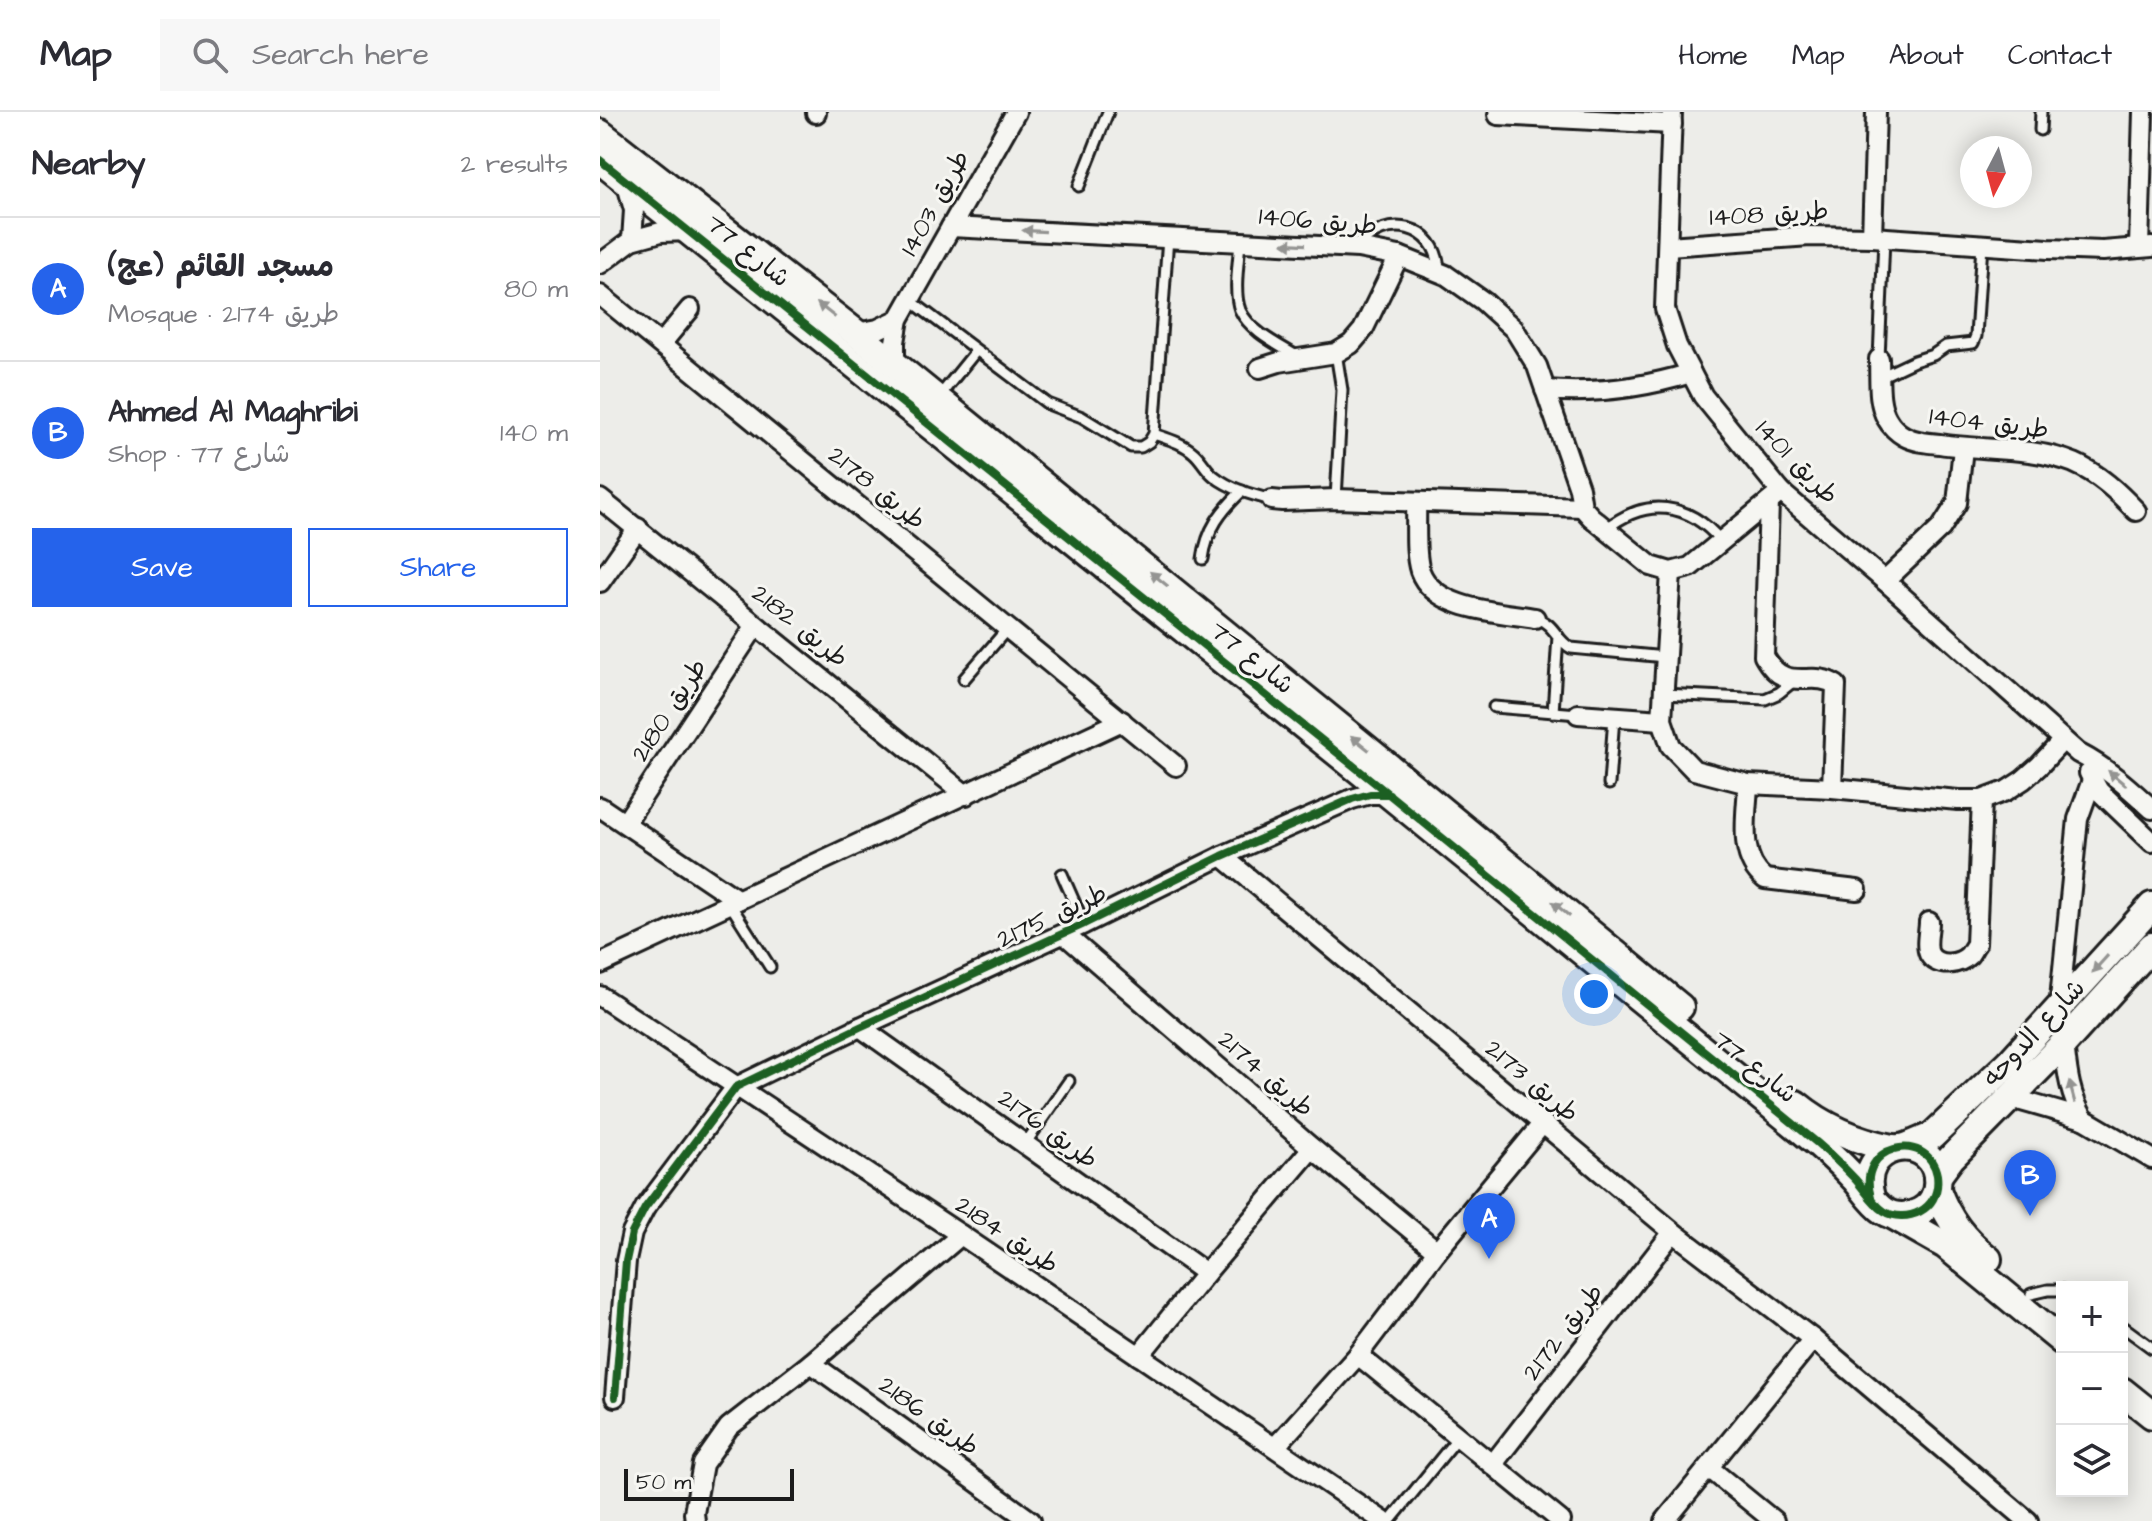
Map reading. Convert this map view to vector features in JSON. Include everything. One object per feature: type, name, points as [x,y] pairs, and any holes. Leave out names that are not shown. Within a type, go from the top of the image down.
[{"type":"street","name":"طريق 1403","points":[[895,366],[899,319],[1016,112]]},
{"type":"street","points":[[1876,112],[1878,238]]},
{"type":"street","name":"طريق 1408","points":[[1668,246],[1810,236],[2103,251],[2146,247],[2143,112]]},
{"type":"street","points":[[1498,115],[1672,118]]},
{"type":"street","name":"طريق 1401","points":[[1672,118],[1665,309],[1677,346],[1703,396],[1775,497],[1885,581],[2078,753],[2117,777],[2152,809]]},
{"type":"street","name":"شارع 77","points":[[600,133],[856,333],[1813,1118],[1851,1138],[1899,1148]]},
{"type":"street","name":"شارع 77","points":[[600,160],[1356,767],[1814,1140],[1871,1197]]},
{"type":"street","points":[[626,181],[634,210],[632,240]]},
{"type":"street","name":"طريق 1406","points":[[951,227],[1358,248],[1399,256],[1439,271],[1483,301],[1514,329],[1537,366],[1579,488],[1582,507]]},
{"type":"street","points":[[600,264],[632,240],[661,232],[691,231]]},
{"type":"street","points":[[1260,368],[1336,353],[1351,344],[1363,330],[1399,256]]},
{"type":"street","name":"طريق 2178","points":[[600,295],[1176,766]]},
{"type":"street","points":[[661,344],[690,309]]},
{"type":"street","points":[[856,333],[878,329],[899,319]]},
{"type":"street","name":"طريق 1404","points":[[1880,368],[1883,411],[1896,429],[1915,440],[1963,448],[2047,455],[2073,463],[2097,475],[2136,511]]},
{"type":"street","points":[[1545,390],[1619,389],[1691,373]]},
{"type":"street","points":[[1885,581],[1941,528],[1957,503],[1963,448]]},
{"type":"street","points":[[1272,500],[1336,499],[1582,507],[1651,566],[1671,572],[1690,567],[1775,497]]},
{"type":"street","points":[[1775,497],[1764,656],[1780,674],[1795,680],[1828,680],[1836,685],[1832,788]]},
{"type":"street","name":"طريق 2182","points":[[600,499],[966,795]]},
{"type":"street","points":[[1416,502],[1420,571],[1439,595],[1452,603],[1535,618]]},
{"type":"street","points":[[600,582],[638,528]]},
{"type":"street","points":[[1671,572],[1662,720],[1671,746],[1694,770],[1748,784],[1982,800],[2006,791],[2023,780],[2063,740]]},
{"type":"street","name":"طريق 2180","points":[[625,823],[756,625]]},
{"type":"street","points":[[1578,714],[1662,720]]},
{"type":"street","points":[[600,964],[1122,721]]},
{"type":"street","name":"طريق 1401","points":[[2078,753],[2099,791],[2152,842]]},
{"type":"street","points":[[1352,799],[1357,784],[1356,767]]},
{"type":"street","points":[[2059,1009],[2078,819],[2092,780]]},
{"type":"street","points":[[1748,784],[1746,851],[1756,872],[1765,879],[1857,890]]},
{"type":"street","name":"طريق 2175","points":[[736,1087],[1064,934],[1222,856],[1352,799],[1370,794],[1389,794]]},
{"type":"street","points":[[1929,922],[1927,951],[1933,959],[1943,964],[1958,962],[1969,955],[1976,944],[1982,800]]},
{"type":"street","points":[[600,807],[734,902]]},
{"type":"street","name":"طريق 2173","points":[[1222,856],[1673,1232],[1813,1339],[2028,1521]]},
{"type":"street","name":"شارع الدوحه","points":[[1899,1148],[1932,1136],[2010,1062],[2152,906]]},
{"type":"street","name":"طريق 2174","points":[[1064,934],[1312,1148],[1437,1251]]},
{"type":"street","name":"شارع الدوحه","points":[[1937,1183],[1951,1158],[2064,1043],[2152,946]]},
{"type":"street","name":"طريق 2184","points":[[600,996],[961,1235],[1383,1521]]},
{"type":"street","name":"طريق 2176","points":[[860,1027],[1206,1273]]},
{"type":"street","points":[[2064,1043],[2070,1091],[2084,1119]]},
{"type":"street","points":[[615,1397],[626,1261],[632,1233],[645,1208],[736,1087]]},
{"type":"street","points":[[2011,1098],[2084,1119],[2152,1159]]},
{"type":"street","points":[[1275,1447],[1358,1355],[1437,1251],[1543,1123]]},
{"type":"street","points":[[1139,1356],[1312,1148]]},
{"type":"street","points":[[2056,1315],[1959,1233],[1950,1220],[1934,1166],[1927,1157],[1917,1150],[1899,1148],[1876,1159],[1868,1187],[1871,1197],[1885,1212],[1945,1245],[2056,1336]]},
{"type":"street","points":[[1894,1216],[1905,1217],[1926,1208],[1933,1200],[1937,1183]]},
{"type":"street","name":"طريق 2172","points":[[1493,1464],[1673,1232]]},
{"type":"street","points":[[695,1521],[703,1464],[729,1427],[811,1363],[961,1235]]},
{"type":"street","points":[[1665,1521],[1813,1339]]},
{"type":"street","points":[[1358,1355],[1561,1521]]},
{"type":"street","name":"طريق 2186","points":[[811,1363],[1024,1516]]},
{"type":"street","points":[[2128,1374],[2152,1394]]},
{"type":"street","points":[[2128,1396],[2152,1415]]},
{"type":"street","points":[[1709,1468],[1774,1521]]},
{"type":"street","name":"طريق 2186","points":[[999,1521],[1024,1516]]},
{"type":"lane","points":[[1079,186],[1108,112]]},
{"type":"lane","points":[[2040,130],[2041,112]]},
{"type":"lane","points":[[1358,248],[1375,231],[1398,226],[1409,229],[1428,241],[1435,250],[1439,271]]},
{"type":"lane","points":[[910,300],[1038,398],[1082,417],[1131,447],[1141,447],[1154,434],[1168,237]]},
{"type":"lane","points":[[1878,238],[1880,368],[1933,355],[1946,346],[1973,343],[1982,245]]},
{"type":"lane","points":[[1240,241],[1240,309],[1254,327],[1299,358]]},
{"type":"lane","points":[[937,399],[976,351]]},
{"type":"lane","points":[[1336,353],[1342,400],[1336,499]]},
{"type":"lane","points":[[1154,434],[1185,446],[1197,455],[1214,477],[1242,491],[1272,500]]},
{"type":"lane","points":[[1203,559],[1209,532],[1216,519],[1242,491]]},
{"type":"lane","points":[[1606,529],[1634,512],[1666,508],[1697,518],[1711,528],[1721,541]]},
{"type":"lane","points":[[1535,618],[1548,624],[1571,648],[1665,657]]},
{"type":"lane","points":[[964,679],[1008,628]]},
{"type":"lane","points":[[1553,712],[1558,636]]},
{"type":"lane","points":[[1664,694],[1758,700],[1773,697],[1795,680]]},
{"type":"lane","points":[[1494,707],[1578,714]]},
{"type":"lane","points":[[1609,784],[1614,717]]},
{"type":"lane","points":[[1062,874],[1084,924]]},
{"type":"lane","points":[[734,902],[770,967]]},
{"type":"lane","points":[[1025,1144],[1069,1081]]},
{"type":"lane","points":[[2031,1294],[2056,1290]]},
{"type":"lane","points":[[2128,1330],[2152,1348]]},
{"type":"lane","points":[[1390,1521],[1459,1436]]},
{"type":"cycle path","points":[[600,160],[1812,1138],[1880,1208],[1902,1216],[1924,1209],[1934,1196],[1937,1184],[1931,1161],[1921,1152],[1908,1148],[1895,1149],[1882,1155],[1873,1165],[1869,1179],[1871,1197]]},
{"type":"cycle path","points":[[615,1397],[626,1261],[632,1233],[645,1208],[736,1087],[1222,856],[1352,799],[1370,794],[1389,794]]},
{"type":"place","name":"Ahmed Al Maghribi","points":[[2030,1216]]},
{"type":"place","name":"مسجد القائم (عج)","points":[[1489,1259]]}]
